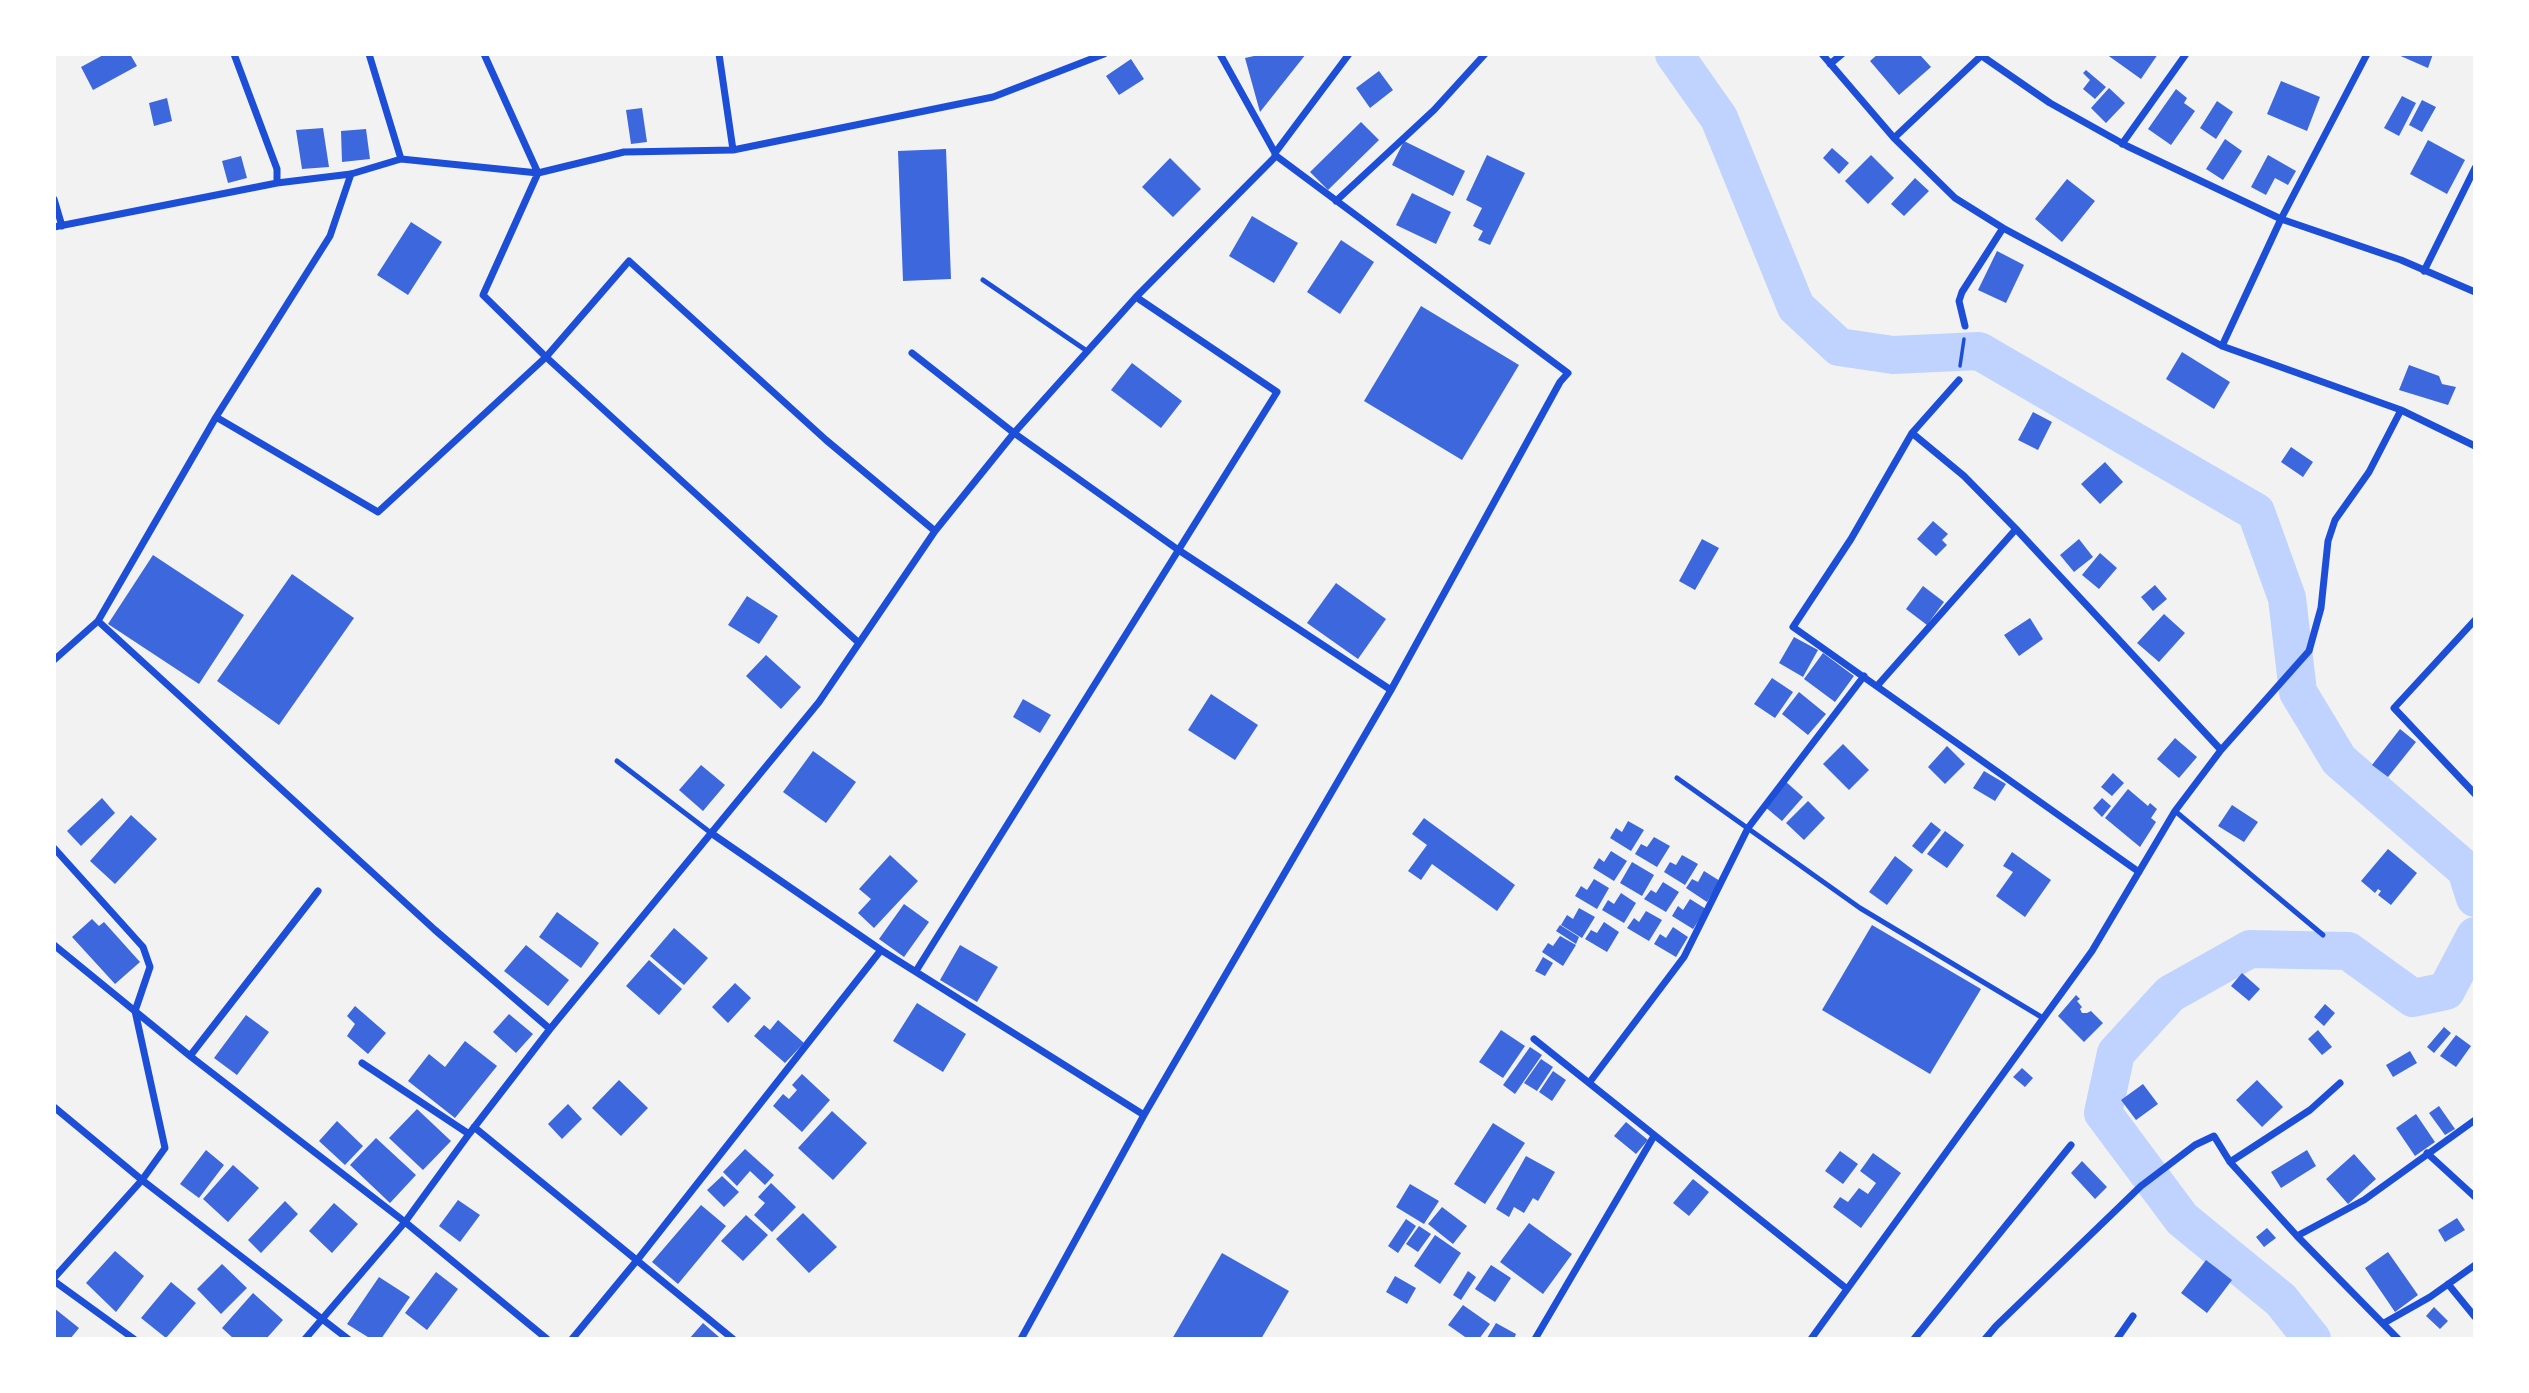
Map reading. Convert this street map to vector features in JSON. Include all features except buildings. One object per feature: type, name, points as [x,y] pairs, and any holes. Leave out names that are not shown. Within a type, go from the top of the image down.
[{"type":"street","points":[[234,54],[277,169],[277,183]]},
{"type":"street","points":[[369,54],[401,159]]},
{"type":"street","points":[[484,54],[538,173],[482,295],[546,357],[859,643]]},
{"type":"street","points":[[719,54],[733,150]]},
{"type":"street","points":[[54,199],[58,227],[277,183],[351,174],[401,159],[538,173],[624,152],[733,150],[993,97],[1104,54]]},
{"type":"street","points":[[1021,1339],[1144,1115],[1391,690],[1560,382],[1568,373],[1275,155],[1220,54]]},
{"type":"street","points":[[305,1339],[405,1222],[550,1029],[819,702],[935,531],[1014,433],[1136,297],[1275,155],[1349,54]]},
{"type":"street","points":[[1336,201],[1434,110],[1485,54]]},
{"type":"street","points":[[1822,54],[1894,138],[1955,198],[2003,228],[2222,346],[2401,410],[2475,446]]},
{"type":"street","points":[[1830,64],[1842,54]]},
{"type":"street","points":[[2122,144],[2186,54]]},
{"type":"street","points":[[2222,346],[2281,219],[2367,54]]},
{"type":"street","points":[[1894,138],[1981,55],[2050,103],[2122,144],[2281,219],[2402,260],[2475,292]]},
{"type":"street","points":[[2424,271],[2475,168]]},
{"type":"street","points":[[54,660],[98,621],[216,416],[330,236],[351,174]]},
{"type":"street","points":[[1965,327],[1959,301],[1962,292],[2003,228]]},
{"type":"street","points":[[216,416],[378,512],[546,357],[629,261],[826,440],[935,531]]},
{"type":"street","points":[[916,971],[1177,549],[1278,392],[1136,297]]},
{"type":"street","points":[[912,353],[1014,433],[1177,549],[1391,690]]},
{"type":"street","points":[[1959,380],[1912,433],[1851,539],[1793,626],[2139,872]]},
{"type":"street","points":[[1811,1339],[2092,951],[2175,811],[2221,750],[2309,652],[2321,608],[2328,541],[2335,520],[2369,472],[2401,410]]},
{"type":"street","points":[[1912,433],[1964,476],[2016,529],[2221,750]]},
{"type":"street","points":[[1877,686],[2016,529]]},
{"type":"street","points":[[2475,620],[2394,708],[2475,794]]},
{"type":"street","points":[[98,621],[435,930],[550,1029]]},
{"type":"street","points":[[1590,1083],[1684,957],[1748,828],[1864,676]]},
{"type":"street","points":[[711,833],[881,950],[1144,1115]]},
{"type":"street","points":[[54,848],[143,947],[150,967],[135,1012],[165,1148],[142,1180],[54,1280],[134,1339]]},
{"type":"street","points":[[190,1056],[318,891]]},
{"type":"street","points":[[54,945],[190,1056],[405,1222],[547,1339]]},
{"type":"street","points":[[572,1339],[881,950]]},
{"type":"street","points":[[1534,1039],[1847,1289]]},
{"type":"street","points":[[362,1063],[469,1134]]},
{"type":"street","points":[[2230,1162],[2310,1110],[2340,1083]]},
{"type":"street","points":[[54,1107],[142,1180],[348,1339]]},
{"type":"street","points":[[2297,1236],[2364,1200],[2475,1120]]},
{"type":"street","points":[[474,1127],[733,1339]]},
{"type":"street","points":[[1535,1339],[1654,1136]]},
{"type":"street","points":[[1985,1339],[2141,1186],[2195,1145],[2214,1136],[2230,1162],[2297,1236],[2398,1339]]},
{"type":"street","points":[[1914,1339],[2071,1145]]},
{"type":"street","points":[[2427,1153],[2475,1196]]},
{"type":"street","points":[[2384,1323],[2475,1265]]},
{"type":"street","points":[[2448,1284],[2475,1317]]},
{"type":"street","points":[[2117,1339],[2133,1316]]},
{"type":"lane","points":[[983,279],[1087,351]]},
{"type":"lane","points":[[617,761],[711,833]]},
{"type":"lane","points":[[1677,778],[1860,908],[2043,1018]]},
{"type":"lane","points":[[2175,811],[2323,935]]},
{"type":"path","points":[[1959,380],[1965,327]]},
{"type":"waterway","points":[[1674,54],[1719,118],[1796,307],[1839,347],[1893,355],[1979,351],[2256,512],[2287,598],[2298,692],[2339,760],[2466,870],[2475,898]]},
{"type":"waterway","points":[[2312,1339],[2281,1300],[2182,1219],[2103,1113],[2116,1053],[2170,994],[2250,949],[2348,951],[2413,998],[2446,991],[2475,936]]}]
